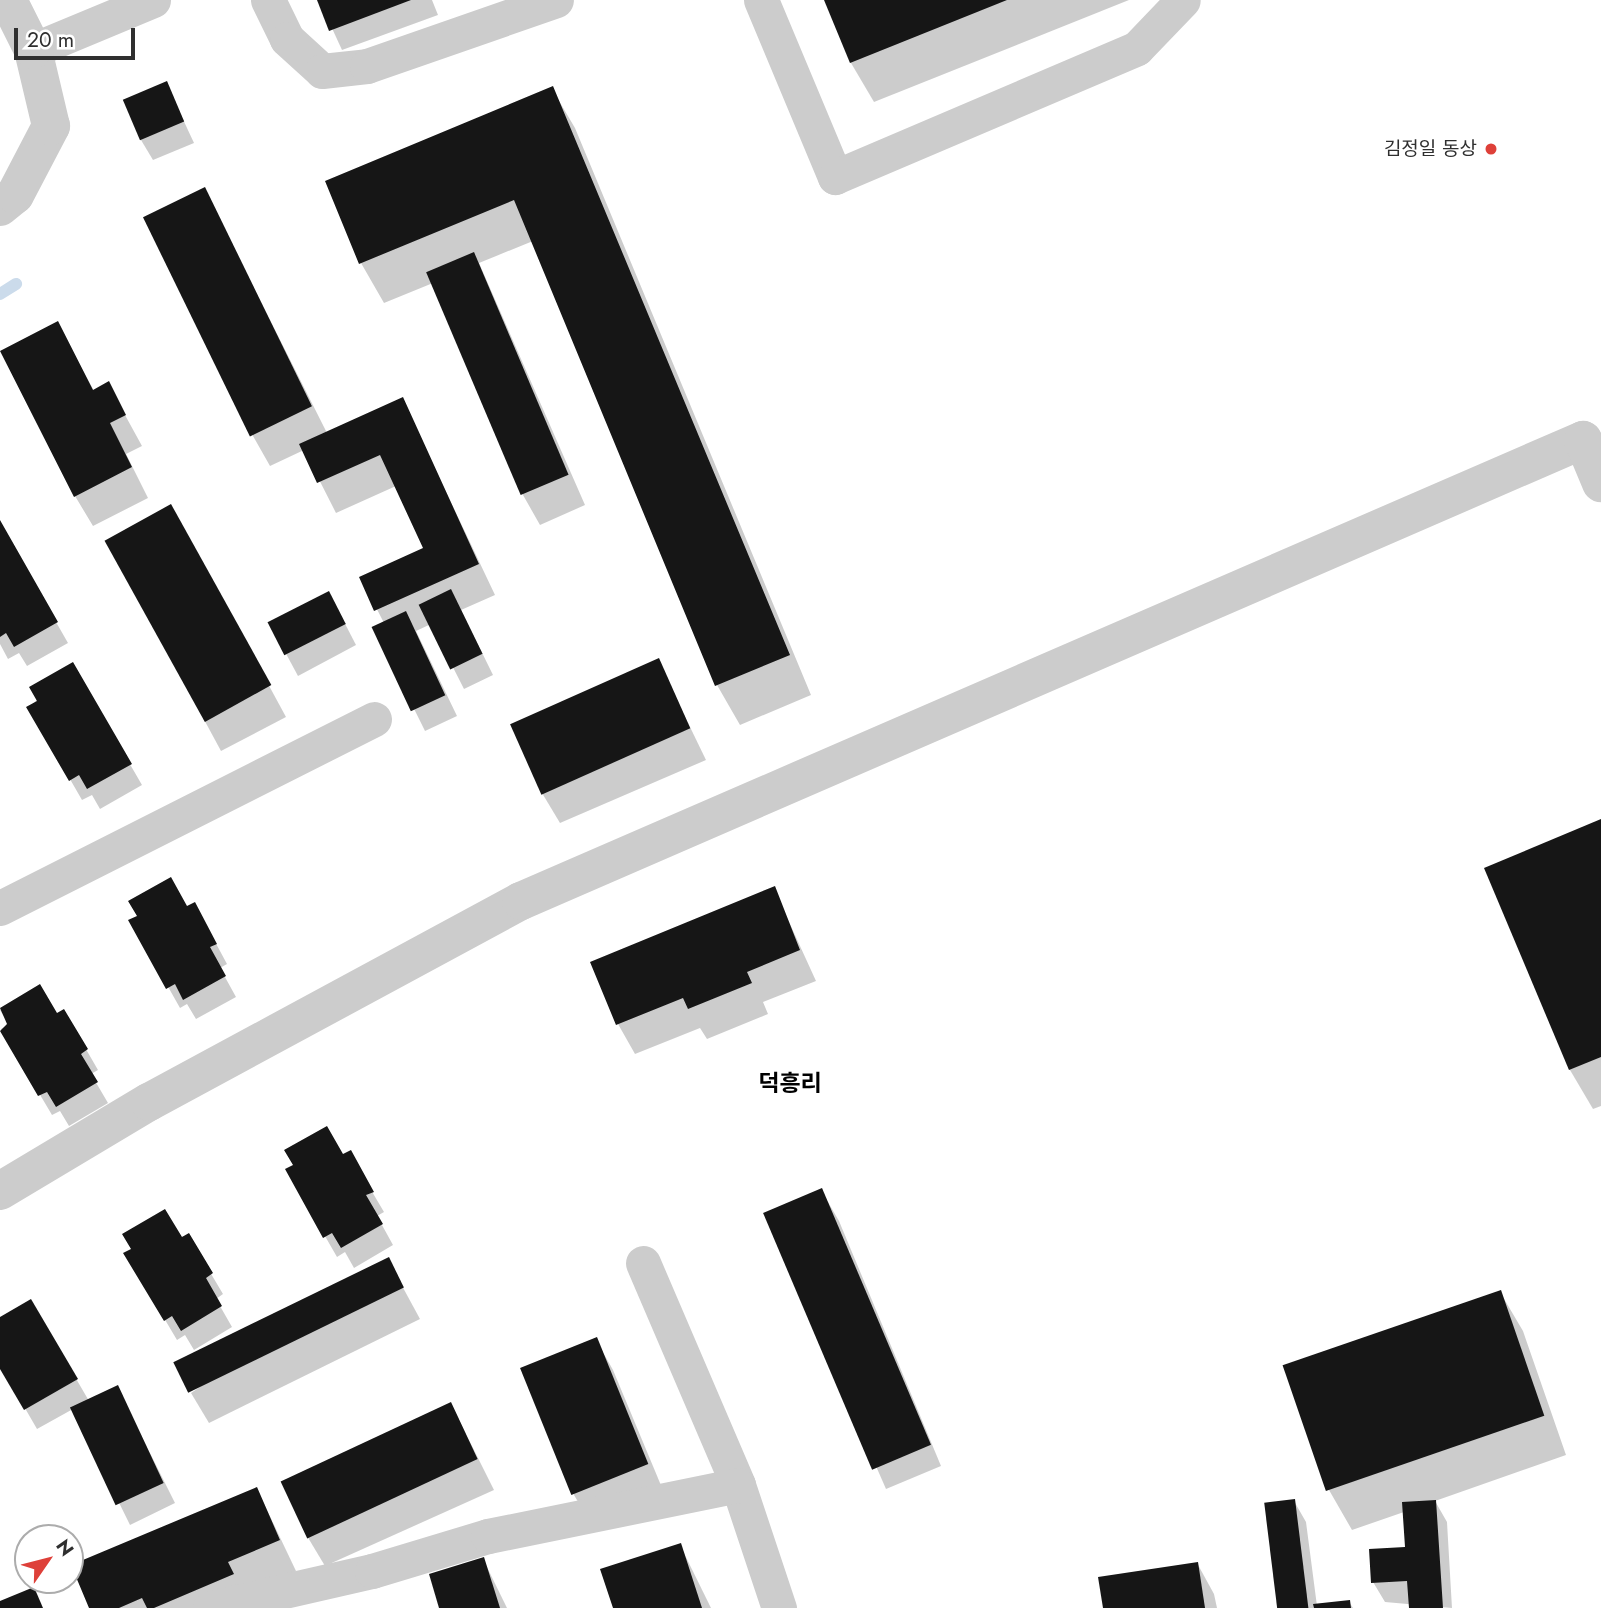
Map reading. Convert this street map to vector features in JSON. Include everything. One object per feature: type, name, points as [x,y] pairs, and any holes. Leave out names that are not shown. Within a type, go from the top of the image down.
[{"type":"street","points":[[0,207],[15,195],[51,126],[33,50],[8,0]]},
{"type":"street","points":[[33,50],[153,0]]},
{"type":"street","points":[[268,0],[288,39],[322,71],[367,66],[556,0]]},
{"type":"street","points":[[761,0],[835,177],[1137,48],[1183,0]]},
{"type":"street","points":[[0,1191],[149,1102],[521,901],[1592,436],[1601,483]]},
{"type":"street","points":[[0,908],[374,719]]},
{"type":"street","points":[[643,1263],[738,1485],[779,1608]]},
{"type":"street","points":[[210,1608],[372,1571],[488,1536],[738,1485]]},
{"type":"building","points":[[317,0],[411,0],[329,31]]},
{"type":"building","points":[[824,0],[1007,0],[850,63]]},
{"type":"building","points":[[167,81],[184,122],[140,140],[123,100]]},
{"type":"building","points":[[553,86],[790,655],[715,686],[514,200],[359,264],[325,181]]},
{"type":"building","points":[[205,187],[312,406],[250,437],[143,217]]},
{"type":"building","points":[[474,252],[569,475],[521,495],[426,272]]},
{"type":"building","points":[[58,321],[93,390],[109,381],[126,415],[110,423],[132,467],[74,497],[0,351]]},
{"type":"building","points":[[403,397],[479,564],[374,611],[359,577],[423,548],[380,455],[317,483],[299,444]]},
{"type":"building","points":[[171,504],[271,685],[205,722],[105,541]]},
{"type":"building","points":[[0,520],[58,622],[14,647],[6,633],[0,637]]},
{"type":"building","points":[[451,589],[483,654],[450,669],[419,605]]},
{"type":"building","points":[[329,591],[346,624],[284,655],[268,622]]},
{"type":"building","points":[[406,611],[445,695],[411,711],[372,627]]},
{"type":"building","points":[[659,658],[690,728],[541,795],[510,724]]},
{"type":"building","points":[[73,662],[132,764],[87,789],[79,775],[69,781],[26,707],[37,701],[29,687]]},
{"type":"building","points":[[1601,819],[1601,1057],[1569,1070],[1484,868]]},
{"type":"building","points":[[171,877],[187,906],[195,902],[217,944],[210,947],[226,976],[183,1000],[175,984],[166,989],[128,920],[137,916],[128,901]]},
{"type":"building","points":[[775,886],[800,950],[747,972],[752,983],[688,1009],[683,998],[616,1025],[590,962]]},
{"type":"building","points":[[40,984],[57,1013],[64,1009],[88,1049],[81,1054],[98,1082],[56,1107],[47,1092],[38,1096],[0,1031],[7,1024],[0,1008]]},
{"type":"building","points":[[327,1126],[343,1154],[351,1150],[374,1192],[366,1195],[383,1224],[341,1248],[332,1233],[323,1238],[285,1169],[293,1165],[284,1150]]},
{"type":"building","points":[[822,1188],[931,1445],[872,1470],[763,1213]]},
{"type":"building","points":[[165,1209],[182,1237],[189,1233],[213,1273],[206,1278],[222,1306],[181,1331],[172,1316],[164,1321],[123,1253],[131,1249],[122,1234]]},
{"type":"building","points":[[389,1257],[404,1288],[188,1393],[173,1362]]},
{"type":"building","points":[[1501,1290],[1544,1416],[1326,1491],[1283,1365]]},
{"type":"building","points":[[31,1299],[78,1379],[24,1410],[0,1369],[0,1317]]},
{"type":"building","points":[[597,1337],[648,1464],[571,1495],[520,1368]]},
{"type":"building","points":[[118,1385],[164,1483],[116,1505],[70,1407]]},
{"type":"building","points":[[451,1402],[478,1459],[307,1539],[281,1481]]},
{"type":"building","points":[[257,1487],[280,1540],[228,1562],[234,1574],[154,1608],[147,1608],[142,1598],[119,1608],[89,1608],[83,1594],[84,1560]]},
{"type":"building","points":[[1295,1499],[1308,1608],[1277,1608],[1264,1503]]},
{"type":"building","points":[[1436,1500],[1443,1608],[1409,1608],[1407,1581],[1371,1583],[1369,1549],[1405,1547],[1402,1502]]},
{"type":"building","points":[[681,1543],[702,1608],[613,1608],[600,1569]]},
{"type":"building","points":[[484,1557],[500,1608],[439,1608],[429,1574]]},
{"type":"building","points":[[1198,1562],[1205,1608],[1103,1608],[1098,1577]]},
{"type":"building","points":[[17,1594],[37,1594],[43,1608],[0,1608],[0,1601]]},
{"type":"building","points":[[1350,1600],[1351,1608],[1314,1608],[1313,1604]]},
{"type":"waterway","points":[[0,294],[16,284]]},
{"type":"place","name":"김정일 동상","points":[[1491,149]]},
{"type":"district","name":"덕흥리","points":[[790,1083]]}]
